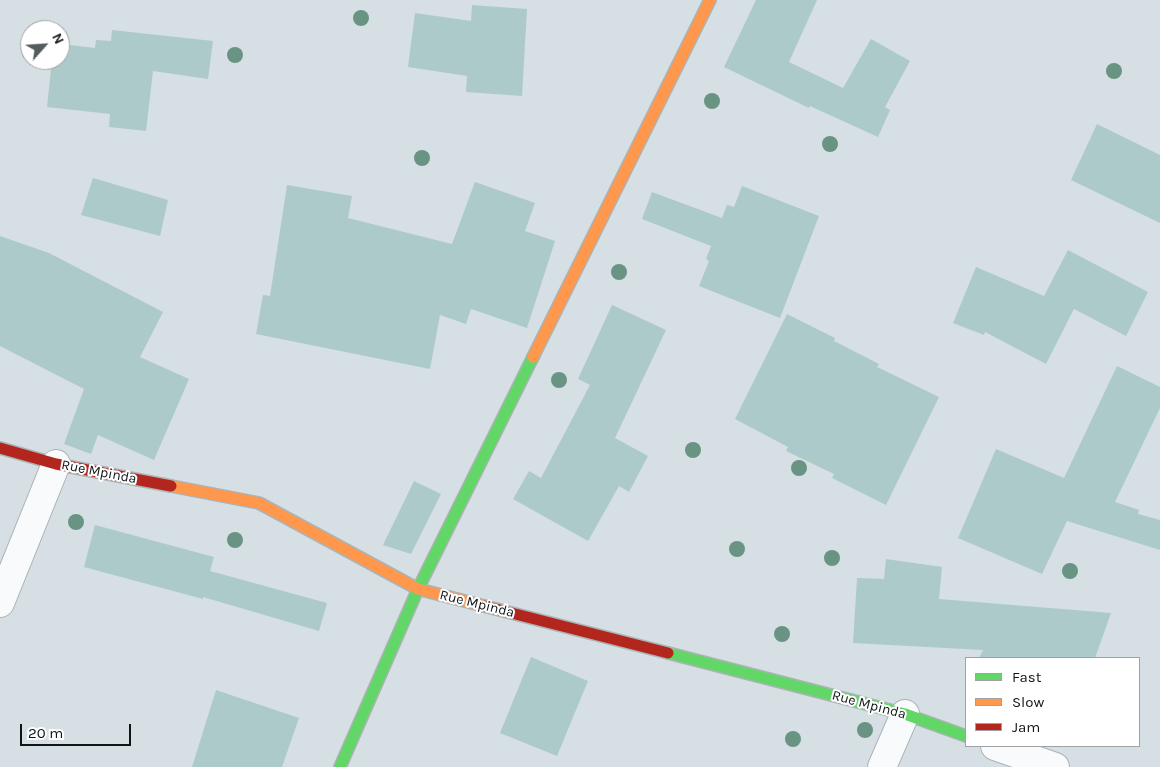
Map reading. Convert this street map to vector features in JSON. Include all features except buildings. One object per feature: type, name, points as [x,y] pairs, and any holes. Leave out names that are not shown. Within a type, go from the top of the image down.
[{"type":"street","points":[[340,767],[418,589],[710,0]]},
{"type":"street","name":"Rue Mpinda","points":[[0,448],[56,464],[258,503],[418,589],[905,714],[965,736]]},
{"type":"street","points":[[0,603],[56,464]]},
{"type":"street","points":[[882,767],[905,714]]},
{"type":"street","points":[[998,747],[1055,767]]},
{"type":"traffic: fast","points":[[340,767],[418,589],[533,357]]},
{"type":"traffic: fast","points":[[668,653],[905,714],[965,736]]},
{"type":"traffic: slow","points":[[533,357],[710,0]]},
{"type":"traffic: slow","points":[[171,486],[259,503],[418,589],[484,606]]},
{"type":"traffic: jam","points":[[0,448],[56,464],[171,486]]},
{"type":"traffic: jam","points":[[484,606],[668,653]]}]
